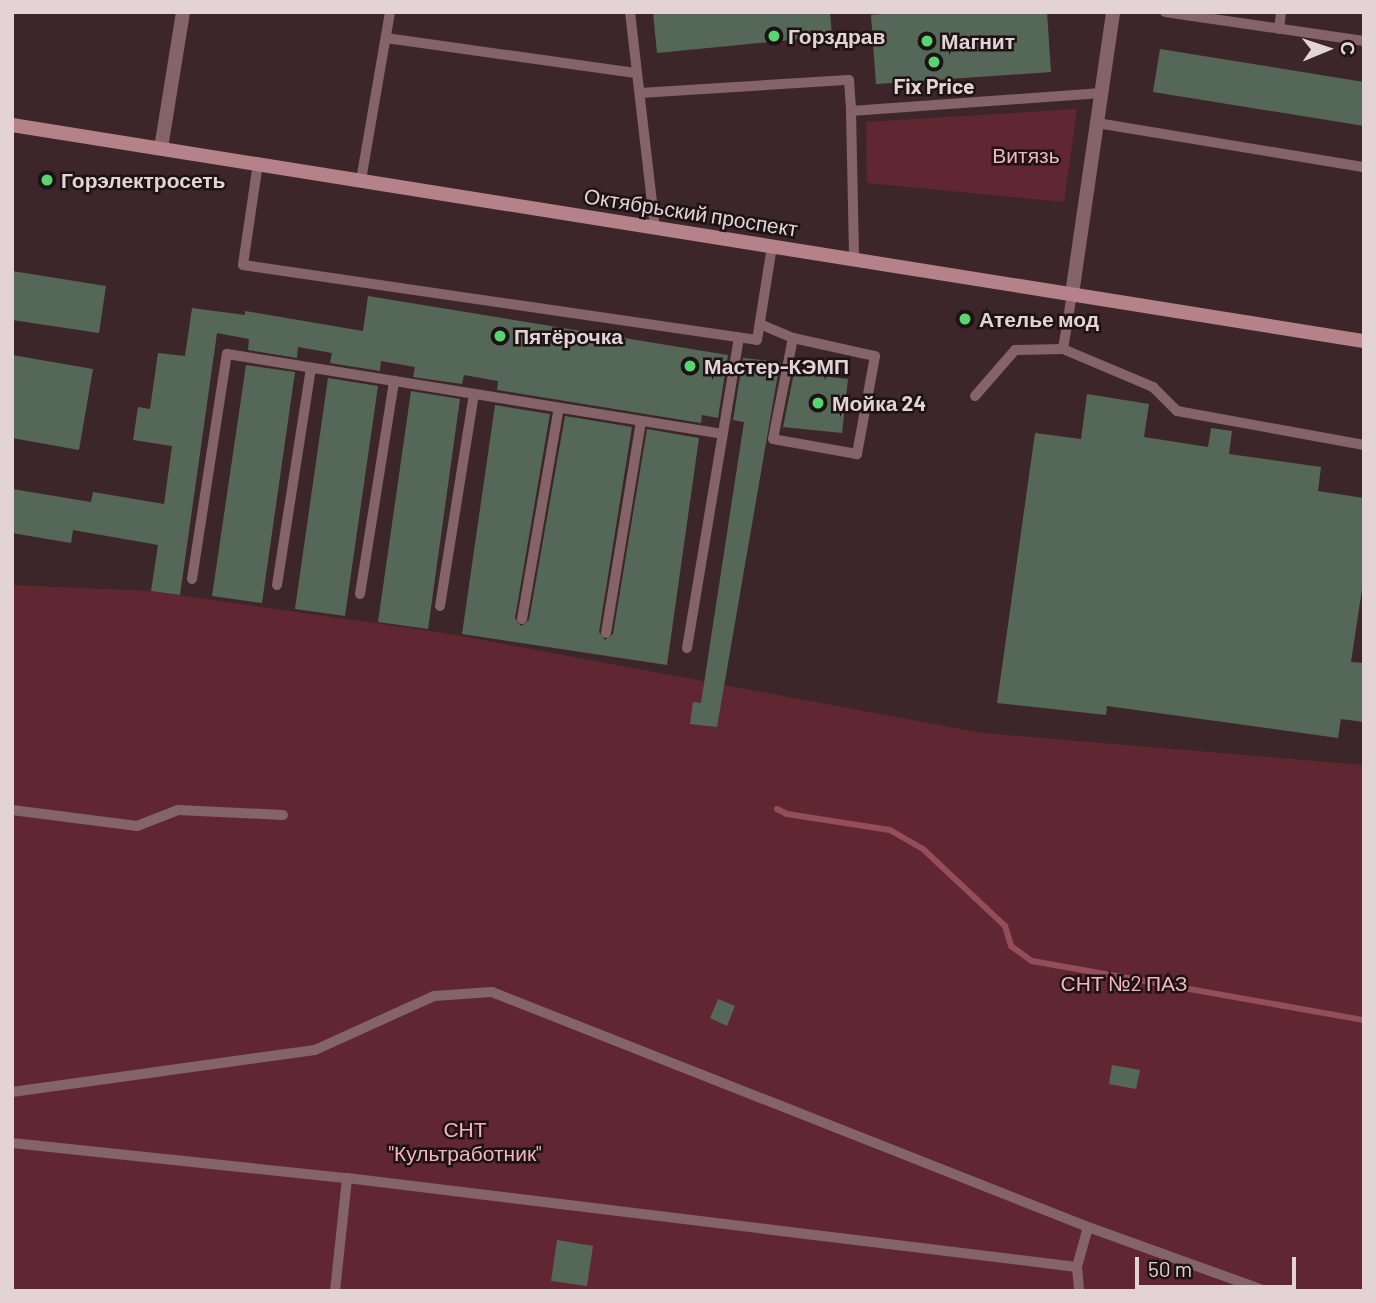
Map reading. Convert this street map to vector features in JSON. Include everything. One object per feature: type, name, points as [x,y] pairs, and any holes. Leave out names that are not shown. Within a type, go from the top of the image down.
[{"type":"main road","name":"Октябрьский проспект","points":[[12,125],[1364,341]]},
{"type":"street","points":[[161,148],[183,12]]},
{"type":"street","points":[[1072,294],[1113,12]]},
{"type":"lane","points":[[361,180],[390,12]]},
{"type":"lane","points":[[630,12],[634,73],[640,93],[655,227]]},
{"type":"lane","points":[[1165,12],[1364,41]]},
{"type":"lane","points":[[1279,29],[1281,12]]},
{"type":"lane","points":[[386,38],[634,73]]},
{"type":"lane","points":[[640,93],[849,80],[854,259]]},
{"type":"lane","points":[[851,111],[1101,93]]},
{"type":"lane","points":[[1097,123],[1364,167]]},
{"type":"lane","points":[[258,163],[243,265],[757,340],[772,246]]},
{"type":"lane","points":[[1063,349],[1072,294]]},
{"type":"lane","points":[[760,324],[793,338],[875,356],[857,454],[774,439],[793,338]]},
{"type":"lane","points":[[687,648],[740,337]]},
{"type":"lane","points":[[975,396],[1015,350],[1063,349],[1153,387],[1177,411],[1364,445]]},
{"type":"lane","points":[[192,579],[227,354],[723,434]]},
{"type":"lane","points":[[277,584],[311,368]]},
{"type":"lane","points":[[360,594],[394,381]]},
{"type":"lane","points":[[440,606],[474,394]]},
{"type":"lane","points":[[522,619],[559,408]]},
{"type":"lane","points":[[606,633],[641,421]]},
{"type":"lane","points":[[12,810],[137,826],[178,810],[284,815]]},
{"type":"lane","points":[[12,1092],[315,1050],[433,996],[492,992],[1088,1227],[1266,1291]]},
{"type":"lane","points":[[12,1143],[347,1178],[1077,1266]]},
{"type":"lane","points":[[335,1291],[347,1178]]},
{"type":"lane","points":[[1079,1291],[1077,1266],[1088,1227]]},
{"type":"green space","name":"Витязь","points":[[1077,109],[1064,202],[867,183],[866,122]]},
{"type":"green space","name":"СНТ №2 ПАЗ","points":[[12,585],[149,591],[445,633],[982,733],[1364,765],[1364,1291],[12,1291]]},
{"type":"building","points":[[653,12],[830,12],[832,36],[657,53]]},
{"type":"building","points":[[901,12],[1047,12],[1051,72],[876,84],[871,15]]},
{"type":"building","points":[[1160,49],[1364,82],[1364,126],[1153,92]]},
{"type":"building","points":[[12,271],[106,286],[99,333],[12,320]]},
{"type":"building","points":[[368,296],[728,355],[718,418],[702,415],[701,423],[497,390],[498,381],[464,375],[462,384],[413,377],[415,367],[381,361],[380,371],[330,363],[332,353],[298,347],[297,358],[248,350],[249,339],[217,333],[180,595],[151,591],[158,545],[73,530],[71,543],[12,533],[12,489],[91,502],[93,492],[164,504],[172,446],[133,440],[138,407],[150,409],[158,353],[185,356],[192,308],[245,315],[245,311],[363,331]]},
{"type":"building","points":[[12,355],[93,369],[79,450],[12,438]]},
{"type":"building","points":[[743,358],[780,362],[717,727],[690,724],[693,702],[701,703],[744,422],[733,420]]},
{"type":"building","points":[[246,365],[295,372],[262,603],[212,596]]},
{"type":"building","name":"Мойка 24","points":[[794,373],[848,379],[842,433],[783,427]]},
{"type":"building","points":[[328,378],[378,386],[345,616],[295,609]]},
{"type":"building","points":[[411,391],[460,399],[428,629],[378,622]]},
{"type":"building","points":[[1087,394],[1149,404],[1144,437],[1208,447],[1211,428],[1232,431],[1229,454],[1321,467],[1318,491],[1364,498],[1364,576],[1351,662],[1364,663],[1364,722],[1341,719],[1338,738],[1107,706],[1106,715],[997,703],[1035,433],[1081,439]]},
{"type":"building","points":[[495,405],[550,414],[515,618],[521,626],[529,620],[565,416],[632,427],[599,632],[605,640],[613,634],[647,429],[699,438],[667,665],[462,634]]},
{"type":"building","points":[[718,999],[735,1006],[727,1026],[710,1018]]},
{"type":"building","points":[[1112,1065],[1140,1070],[1136,1089],[1109,1084]]},
{"type":"building","points":[[557,1240],[593,1246],[587,1286],[551,1281]]},
{"type":"waterway","points":[[777,809],[787,814],[890,830],[923,849],[1005,926],[1011,946],[1032,961],[1364,1020]]},
{"type":"place","name":"Горздрав","points":[[774,36]]},
{"type":"place","name":"Магнит","points":[[927,41]]},
{"type":"place","name":"Fix Price","points":[[934,62]]},
{"type":"place","name":"Горэлектросеть","points":[[47,180]]},
{"type":"place","name":"Ателье мод","points":[[965,319]]},
{"type":"place","name":"Пятёрочка","points":[[500,336]]},
{"type":"place","name":"Мастер-КЭМП","points":[[690,366]]},
{"type":"place","name":"Мойка 24","points":[[818,403]]},
{"type":"park label","name":"СНТ \"Культработник\"","points":[[465,1141]]}]
